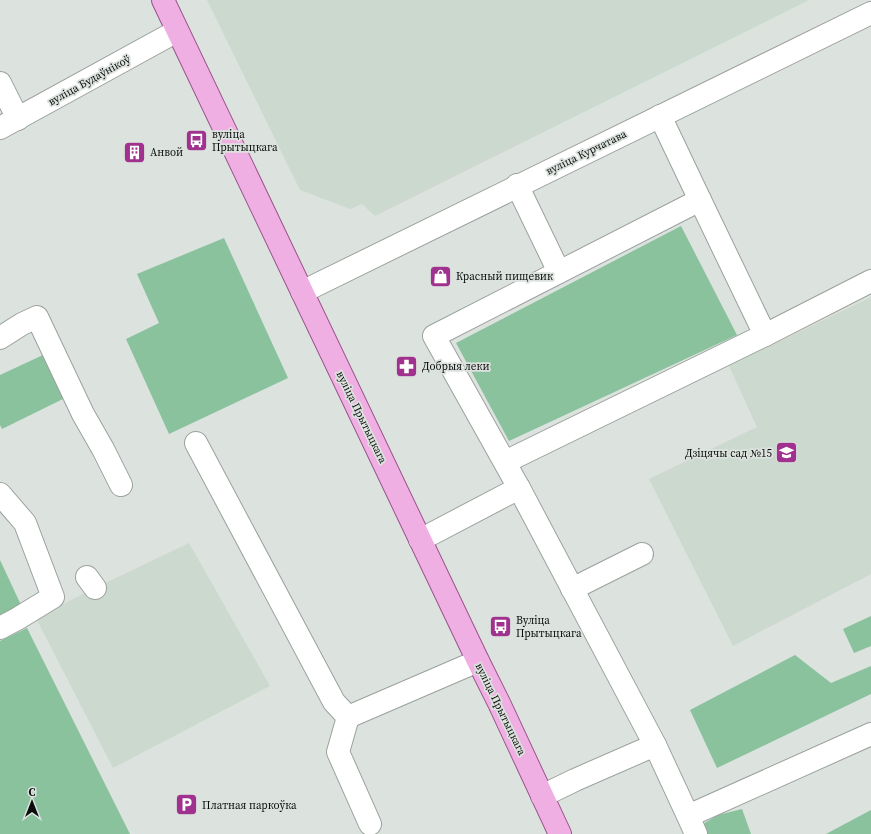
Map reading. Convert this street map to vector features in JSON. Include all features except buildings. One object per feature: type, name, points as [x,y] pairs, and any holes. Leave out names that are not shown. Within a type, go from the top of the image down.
[{"type":"main road","name":"вуліца Прытыцкага","points":[[163,0],[499,703],[560,834]]},
{"type":"street","name":"вуліца Курчатава","points":[[302,292],[517,185],[871,13]]},
{"type":"street","name":"вуліца Будаўнікоў","points":[[9,124],[177,31]]},
{"type":"street","points":[[0,83],[9,124]]},
{"type":"street","points":[[660,116],[765,335]]},
{"type":"street","points":[[517,185],[559,272]]},
{"type":"street","points":[[700,200],[434,336],[505,462],[655,745],[692,825],[871,734]]},
{"type":"street","points":[[505,462],[765,335],[871,281]]},
{"type":"street","points":[[0,338],[22,324],[37,317],[83,414],[121,485]]},
{"type":"street","points":[[196,443],[334,702],[348,717]]},
{"type":"street","points":[[420,540],[519,488]]},
{"type":"street","points":[[0,628],[18,619],[53,597],[25,523],[3,502]]},
{"type":"street","points":[[572,588],[642,554]]},
{"type":"street","points":[[348,717],[478,661]]},
{"type":"street","points":[[348,717],[338,752],[370,824]]},
{"type":"street","points":[[542,796],[655,745]]},
{"type":"shaded area","points":[[207,0],[809,0],[375,216],[362,204],[350,209],[300,190]]},
{"type":"shaded area","name":"Дзіцячы сад №15","points":[[871,297],[871,574],[733,646],[649,479],[757,427],[729,366]]},
{"type":"shaded area","points":[[189,543],[270,686],[113,768],[36,618]]},
{"type":"green space","points":[[681,226],[737,335],[509,441],[456,343]]},
{"type":"green space","points":[[224,238],[288,378],[169,434],[126,339],[159,323],[137,274]]},
{"type":"green space","points":[[43,355],[65,398],[2,429],[0,425],[0,375]]},
{"type":"green space","points":[[0,560],[21,605],[0,615]]},
{"type":"green space","points":[[871,616],[871,646],[854,653],[843,629]]},
{"type":"green space","points":[[27,628],[130,834],[0,834],[0,641]]},
{"type":"green space","points":[[795,655],[831,683],[871,666],[871,694],[717,768],[690,710]]},
{"type":"green space","points":[[742,809],[751,834],[707,834],[703,824],[718,815]]},
{"type":"green space","points":[[871,810],[871,834],[826,834]]},
{"type":"place","name":"вуліца Прытыцкага","points":[[196,140]]},
{"type":"place","name":"Анвой","points":[[135,152]]},
{"type":"place","name":"Красный пищевик","points":[[441,276]]},
{"type":"place","name":"Добрыя леки","points":[[407,366]]},
{"type":"place","name":"Дзіцячы сад №15","points":[[787,453]]},
{"type":"place","name":"Вуліца Прытыцкага","points":[[501,626]]},
{"type":"place","name":"Платная паркоўка","points":[[187,805]]}]
